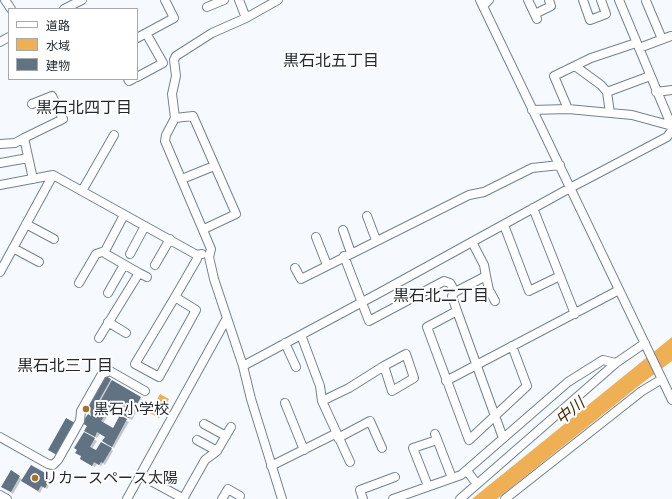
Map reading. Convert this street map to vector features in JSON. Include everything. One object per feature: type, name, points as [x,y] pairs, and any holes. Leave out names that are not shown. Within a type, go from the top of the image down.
[{"type":"street","points":[[66,8],[82,0]]},
{"type":"street","points":[[138,37],[174,18],[165,0]]},
{"type":"street","points":[[207,7],[224,0]]},
{"type":"street","points":[[239,0],[246,18]]},
{"type":"street","points":[[278,0],[246,18],[212,33],[176,56],[174,60],[176,76],[172,94],[175,118],[166,135],[165,141],[204,229],[211,249],[209,257],[214,279],[243,366],[271,466],[282,499]]},
{"type":"street","points":[[489,0],[482,3],[672,400]]},
{"type":"street","points":[[528,0],[536,17],[552,6],[549,0]]},
{"type":"street","points":[[583,0],[590,20],[606,14],[600,0]]},
{"type":"street","points":[[619,0],[656,92],[672,126]]},
{"type":"street","points":[[646,1],[662,39]]},
{"type":"street","points":[[138,76],[163,63],[146,33]]},
{"type":"street","points":[[568,110],[554,76],[591,58],[671,36]]},
{"type":"street","points":[[575,66],[601,85],[607,92],[610,113]]},
{"type":"street","points":[[607,92],[650,76]]},
{"type":"street","points":[[656,92],[672,90]]},
{"type":"street","points":[[0,144],[15,143],[63,119],[52,96],[32,104]]},
{"type":"street","points":[[532,110],[568,110],[610,113],[647,118],[672,126]]},
{"type":"street","points":[[175,118],[193,116],[236,214],[204,229]]},
{"type":"street","points":[[243,366],[570,188],[670,138],[672,130]]},
{"type":"street","points":[[82,191],[114,135]]},
{"type":"street","points":[[24,138],[33,179]]},
{"type":"street","points":[[0,164],[28,158]]},
{"type":"street","points":[[295,268],[301,279],[376,240],[469,195],[484,192],[532,168],[560,165]]},
{"type":"street","points":[[182,179],[214,166]]},
{"type":"street","points":[[0,272],[53,175]]},
{"type":"street","points":[[0,185],[53,175],[197,255],[210,253]]},
{"type":"street","points":[[533,208],[575,314]]},
{"type":"street","points":[[79,283],[96,254],[105,251],[124,215]]},
{"type":"street","points":[[367,216],[376,240]]},
{"type":"street","points":[[26,224],[54,239]]},
{"type":"street","points":[[504,225],[529,291],[560,276]]},
{"type":"street","points":[[130,254],[146,226]]},
{"type":"street","points":[[343,230],[361,303],[369,321],[444,281],[450,283],[455,292]]},
{"type":"street","points":[[316,237],[327,265]]},
{"type":"street","points":[[155,265],[170,239]]},
{"type":"street","points":[[472,242],[484,265],[489,290],[495,301]]},
{"type":"street","points":[[13,248],[39,262]]},
{"type":"street","points":[[99,338],[108,322],[143,275],[106,254],[105,251]]},
{"type":"street","points":[[175,297],[196,310],[159,377],[135,364],[197,259],[197,255]]},
{"type":"street","points":[[0,279],[12,259]]},
{"type":"street","points":[[108,293],[124,264]]},
{"type":"street","points":[[486,276],[455,292],[452,296],[503,438]]},
{"type":"street","points":[[446,381],[619,290]]},
{"type":"street","points":[[457,311],[427,327],[469,440],[527,386],[512,346]]},
{"type":"street","points":[[127,499],[226,318]]},
{"type":"street","points":[[108,322],[126,333]]},
{"type":"street","points":[[301,335],[320,386],[322,401],[350,462]]},
{"type":"street","points":[[285,343],[296,367]]},
{"type":"street","points":[[460,499],[616,363],[646,346]]},
{"type":"street","points":[[322,401],[349,388],[384,366],[406,354],[414,378],[392,391],[384,366]]},
{"type":"street","points":[[394,499],[467,471],[540,404],[580,373],[603,360],[616,363]]},
{"type":"street","points":[[0,437],[48,464],[53,464],[58,460],[80,421],[81,411],[102,374],[110,371],[145,391]]},
{"type":"street","points":[[505,499],[661,377]]},
{"type":"street","points":[[285,403],[304,450]]},
{"type":"street","points":[[271,466],[370,421],[382,448]]},
{"type":"street","points":[[204,424],[226,436]]},
{"type":"street","points":[[140,476],[181,499],[205,460],[217,451],[231,427]]},
{"type":"street","points":[[428,486],[413,448],[436,437],[452,478]]},
{"type":"street","points":[[197,440],[217,451]]},
{"type":"street","points":[[467,471],[477,484]]},
{"type":"street","points":[[362,499],[360,490],[395,476]]},
{"type":"street","points":[[222,499],[228,489],[240,496]]},
{"type":"street","points":[[0,495],[7,499]]},
{"type":"water","points":[[672,337],[672,361],[497,499],[472,499]]},
{"type":"water","points":[[160,394],[169,399],[159,418],[150,413]]},
{"type":"building","points":[[106,376],[111,379],[98,402],[110,409],[101,421],[113,428],[120,415],[127,419],[112,447],[102,441],[105,437],[97,432],[95,437],[84,431],[87,426],[82,423],[88,414],[91,416],[90,410],[87,409]]},
{"type":"building","points":[[112,380],[141,397],[129,418],[100,402]]},
{"type":"building","points":[[66,418],[75,423],[57,455],[48,450]]},
{"type":"building","points":[[84,432],[95,438],[90,447],[96,450],[101,442],[112,448],[103,463],[101,462],[99,465],[94,462],[92,466],[80,459],[81,456],[75,453],[77,450],[74,448]]},
{"type":"building","name":"リカースペース太陽","points":[[31,465],[47,474],[46,477],[50,479],[45,488],[41,486],[38,491],[21,481]]},
{"type":"building","points":[[11,470],[20,476],[11,492],[1,487]]},
{"type":"place","name":"黒石小学校","points":[[86,409]]},
{"type":"place","name":"リカースペース太陽","points":[[35,478]]},
{"type":"district","name":"黒石北五丁目","points":[[331,61]]},
{"type":"district","name":"黒石北四丁目","points":[[84,108]]},
{"type":"district","name":"黒石北二丁目","points":[[441,296]]},
{"type":"district","name":"黒石北三丁目","points":[[65,366]]},
{"type":"water label","name":"中川","points":[[570,411]]}]
